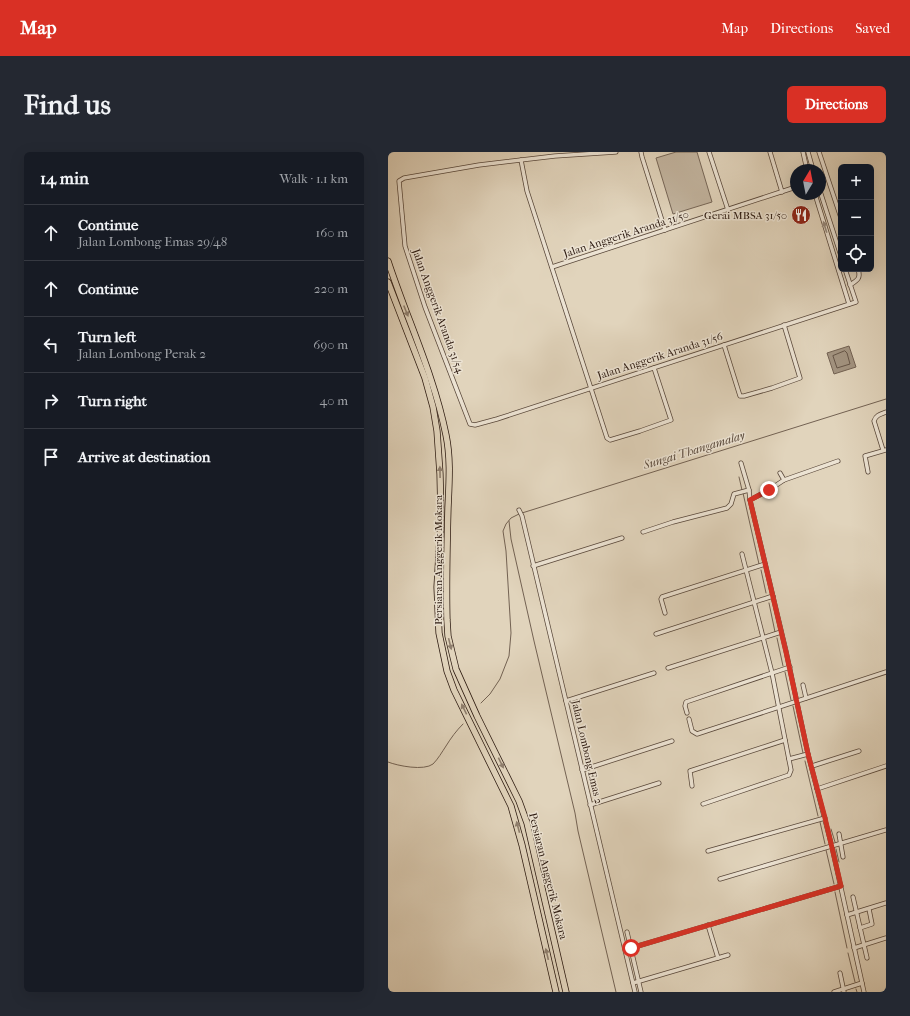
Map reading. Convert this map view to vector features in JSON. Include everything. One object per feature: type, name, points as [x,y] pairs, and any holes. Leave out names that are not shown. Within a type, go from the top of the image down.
[{"type":"main road","name":"Persiaran Anggerik Mokara","points":[[388,262],[399,296],[430,376],[446,436],[449,474],[447,620],[448,636],[456,669],[474,710],[519,801],[526,823],[566,992]]},
{"type":"main road","name":"Persiaran Anggerik Mokara","points":[[388,282],[424,378],[433,407],[437,431],[441,518],[437,587],[439,633],[442,650],[447,671],[454,690],[511,806],[522,845],[556,992]]},
{"type":"street","name":"Jalan Anggerik Aranda 31/54","points":[[470,424],[425,307],[405,246],[399,181],[404,178],[448,170],[521,160],[578,153],[616,152]]},
{"type":"street","points":[[641,152],[665,230]]},
{"type":"street","points":[[709,152],[728,210]]},
{"type":"street","points":[[770,152],[782,192]]},
{"type":"street","points":[[803,152],[806,164]]},
{"type":"street","points":[[808,152],[811,164]]},
{"type":"street","points":[[819,152],[838,209]]},
{"type":"street","points":[[521,160],[527,191],[591,388],[610,440],[671,420],[654,368]]},
{"type":"street","name":"Jalan Anggerik Aranda 31/50","points":[[552,267],[790,189]]},
{"type":"street","points":[[817,200],[849,304]]},
{"type":"street","points":[[823,200],[838,247]]},
{"type":"street","points":[[846,272],[850,285],[858,280],[858,272]]},
{"type":"street","name":"Jalan Anggerik Aranda 31/56","points":[[470,424],[475,425],[856,302],[850,285]]},
{"type":"street","points":[[724,345],[740,396],[772,388],[800,378],[784,325]]},
{"type":"street","points":[[868,472],[865,456],[885,450],[874,421],[875,417],[886,412]]},
{"type":"street","points":[[750,500],[784,480],[838,461]]},
{"type":"street","points":[[741,463],[790,667],[796,702],[808,754],[832,847],[864,992]]},
{"type":"street","points":[[780,473],[784,480]]},
{"type":"street","points":[[643,532],[727,508],[731,504],[734,494],[747,490]]},
{"type":"street","name":"Jalan Lombong Emas 2","points":[[519,510],[522,516],[635,992]]},
{"type":"street","points":[[534,566],[622,538]]},
{"type":"street","points":[[703,804],[789,775],[791,770],[772,673],[742,554]]},
{"type":"street","points":[[665,613],[661,599],[662,597],[765,564]]},
{"type":"street","points":[[656,634],[773,596]]},
{"type":"street","points":[[668,668],[781,632]]},
{"type":"street","points":[[687,713],[685,706],[686,702],[790,667]]},
{"type":"street","points":[[689,719],[692,731],[697,734],[886,672]]},
{"type":"street","points":[[566,701],[654,673]]},
{"type":"street","points":[[803,685],[806,698]]},
{"type":"street","points":[[692,786],[690,771],[785,740]]},
{"type":"street","points":[[582,770],[672,741]]},
{"type":"street","points":[[812,766],[859,751]]},
{"type":"street","points":[[790,759],[808,754]]},
{"type":"street","points":[[817,789],[886,766]]},
{"type":"street","points":[[590,805],[658,784]]},
{"type":"street","points":[[708,851],[825,818]]},
{"type":"street","points":[[720,879],[886,830]]},
{"type":"street","points":[[838,834],[843,857]]},
{"type":"street","points":[[631,948],[841,886]]},
{"type":"street","points":[[853,897],[868,958]]},
{"type":"street","points":[[847,915],[886,903]]},
{"type":"street","points":[[860,928],[872,924],[869,909]]},
{"type":"street","points":[[708,925],[718,958]]},
{"type":"street","points":[[627,932],[641,992]]},
{"type":"street","points":[[854,948],[886,938]]},
{"type":"street","points":[[633,983],[728,955]]},
{"type":"street","points":[[840,973],[844,990]]},
{"type":"street","points":[[834,992],[862,983]]},
{"type":"shaded area","points":[[676,152],[697,152],[712,202],[673,214],[656,158]]},
{"type":"water","points":[[849,346],[856,367],[834,374],[827,353]]},
{"type":"waterway","name":"Sungai Thangamalay","points":[[522,513],[886,399]]},
{"type":"waterway","points":[[739,477],[742,490]]},
{"type":"waterway","points":[[743,493],[759,564]]},
{"type":"waterway","points":[[481,703],[490,694],[500,679],[509,656],[511,633],[506,551],[503,531],[511,518],[519,514]]},
{"type":"waterway","points":[[509,521],[511,539],[534,641],[616,992]]},
{"type":"waterway","points":[[761,570],[766,593]]},
{"type":"waterway","points":[[769,603],[775,632]]},
{"type":"waterway","points":[[777,638],[783,666]]},
{"type":"waterway","points":[[785,672],[791,700]]},
{"type":"waterway","points":[[793,706],[803,753]]},
{"type":"waterway","points":[[388,762],[411,767],[424,767],[433,764],[463,724]]},
{"type":"waterway","points":[[805,761],[818,816]]},
{"type":"waterway","points":[[820,822],[825,844]]},
{"type":"waterway","points":[[831,829],[835,842]]},
{"type":"waterway","points":[[836,849],[839,862]]},
{"type":"waterway","points":[[826,850],[834,884]]},
{"type":"waterway","points":[[835,892],[847,948]]},
{"type":"waterway","points":[[848,953],[855,982]]},
{"type":"place","name":"Gerai MBSA 31/50","points":[[801,215]]},
{"type":"route","points":[[631,948],[841,886],[808,754],[786,652],[750,500],[769,490]]}]
